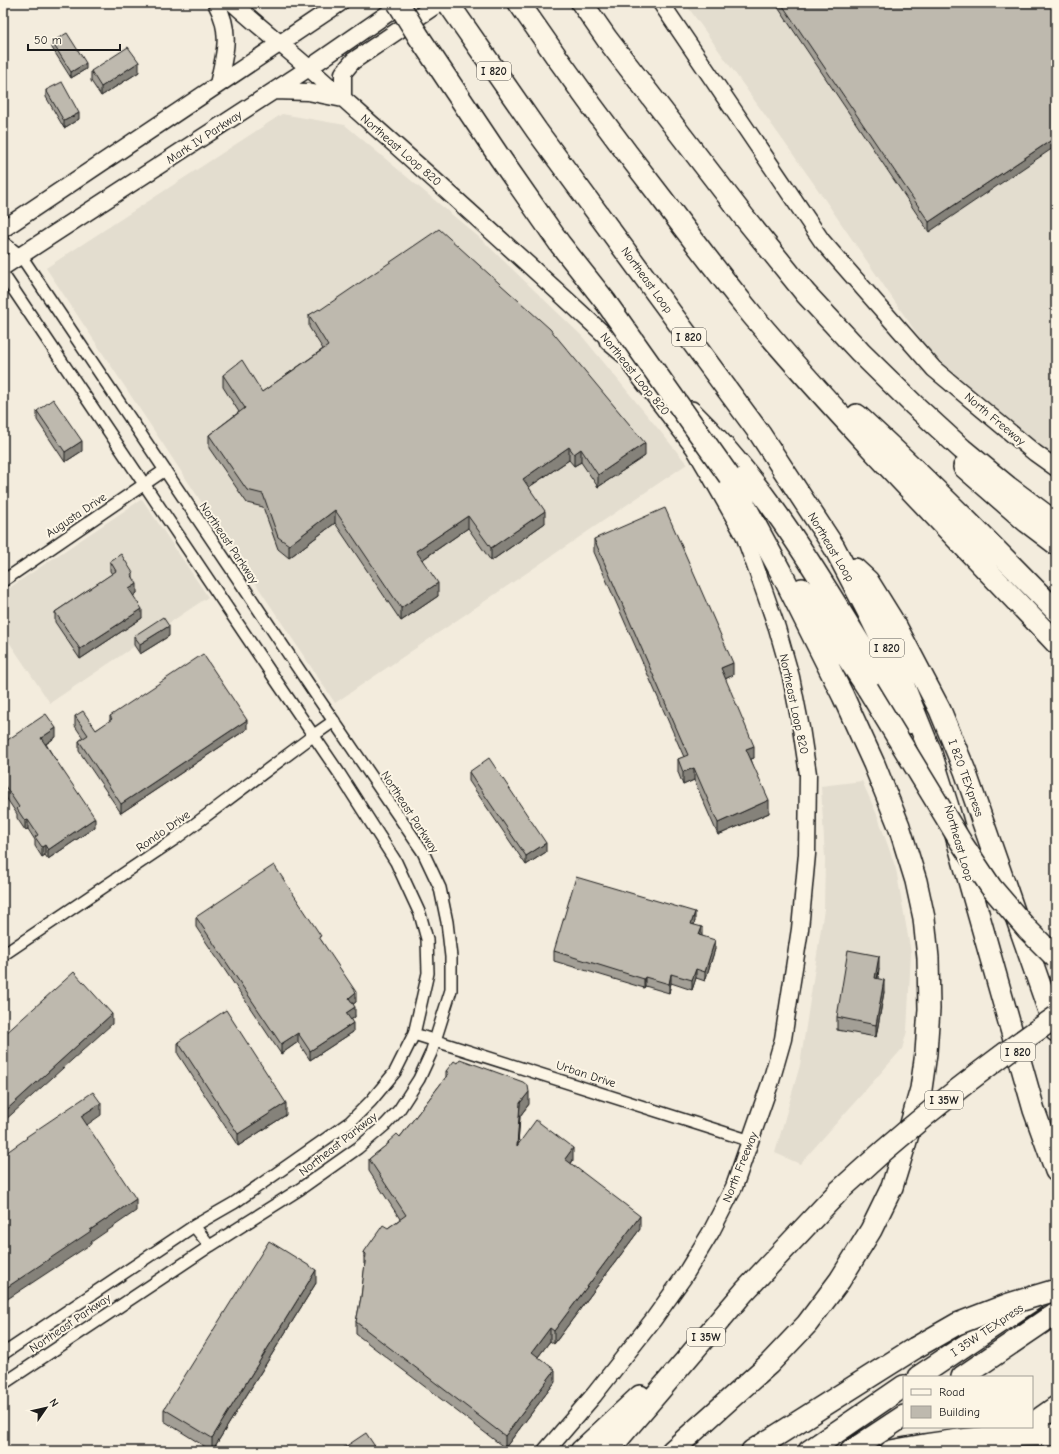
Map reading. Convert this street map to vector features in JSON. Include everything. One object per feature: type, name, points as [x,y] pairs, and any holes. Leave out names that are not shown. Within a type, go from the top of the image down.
[{"type":"highway","points":[[398,3],[512,177],[560,244],[605,301],[729,476],[868,688],[991,887],[1023,925],[1056,958]]},
{"type":"highway","points":[[520,3],[582,92],[642,173],[710,262],[771,336],[884,463],[1056,642]]},
{"type":"highway","points":[[582,3],[635,76],[744,217],[806,294],[887,390],[916,421],[987,488],[1026,522],[1056,544]]},
{"type":"highway","name":"Northeast Loop","points":[[446,5],[760,434],[834,547],[901,679],[931,753],[948,807],[1040,1130],[1056,1170]]},
{"type":"highway","points":[[806,294],[860,352],[919,410],[962,449],[1056,523]]},
{"type":"highway","points":[[771,336],[906,460],[982,534],[1056,611]]},
{"type":"highway","points":[[610,340],[661,383],[696,417],[728,450],[768,500],[803,551],[888,690],[925,757],[948,807]]},
{"type":"highway","points":[[672,1451],[768,1364],[807,1324],[840,1280],[871,1230],[892,1187],[921,1089],[926,1053],[929,1009],[928,958],[924,918],[916,881],[899,826],[874,764],[843,696],[783,576],[729,476]]},
{"type":"highway","name":"I 820 TEXpress","points":[[834,547],[868,581],[907,646],[940,710],[965,771],[1056,1031]]},
{"type":"highway","name":"I 35W","points":[[608,1451],[744,1292],[839,1191],[883,1151],[972,1078],[1056,1017]]},
{"type":"highway","name":"I 35W TEXpress","points":[[919,1376],[1056,1284]]},
{"type":"highway","points":[[752,1451],[915,1348],[957,1324],[1009,1304],[1056,1290]]},
{"type":"highway","name":"I 35W TEXpress","points":[[963,1376],[1056,1314]]},
{"type":"highway","points":[[581,1451],[642,1394],[668,1381]]},
{"type":"highway","points":[[809,1451],[903,1387]]},
{"type":"highway","points":[[1033,1423],[1056,1407]]},
{"type":"highway","points":[[851,1451],[903,1417]]},
{"type":"highway","points":[[993,1451],[1027,1428]]},
{"type":"highway","points":[[891,1451],[921,1445],[982,1438],[1056,1435]]},
{"type":"main road","points":[[216,3],[221,12],[226,29],[226,46],[218,84]]},
{"type":"main road","name":"Northeast Loop 820","points":[[233,3],[309,68],[470,211],[610,340],[653,393],[694,448],[744,535],[777,628],[791,678],[808,774],[807,854]]},
{"type":"main road","points":[[3,229],[340,3]]},
{"type":"main road","name":"Mark IV Parkway","points":[[3,268],[274,92],[403,3]]},
{"type":"main road","name":"North Freeway","points":[[661,3],[822,241],[934,369],[1056,468]]},
{"type":"main road","points":[[274,92],[308,92],[343,99],[343,73],[353,61],[446,5]]},
{"type":"main road","name":"North Freeway","points":[[546,1451],[594,1395],[653,1320],[683,1278],[711,1232],[734,1187],[771,1081],[783,1039],[800,929],[807,854]]},
{"type":"street","name":"Northeast Parkway","points":[[3,242],[21,256],[423,852],[440,888],[448,922],[451,957],[451,990],[436,1040],[419,1079],[399,1110],[385,1125],[358,1148],[300,1189],[5,1379]]},
{"type":"street","name":"Northeast Parkway","points":[[3,274],[314,735],[396,862],[420,914],[427,940],[428,973],[414,1034],[395,1072],[372,1101],[350,1122],[234,1203],[194,1226],[3,1354]]},
{"type":"street","name":"Augusta Drive","points":[[3,581],[165,470]]},
{"type":"street","name":"Rondo Drive","points":[[3,955],[175,839],[334,721]]},
{"type":"street","name":"Urban Drive","points":[[414,1034],[751,1141]]},
{"type":"street","points":[[194,1226],[210,1246]]},
{"type":"shaded area","points":[[685,3],[1056,3],[1056,465],[1011,433],[928,350],[812,181]]},
{"type":"shaded area","points":[[282,114],[345,125],[481,239],[582,336],[687,464],[335,703],[46,268]]},
{"type":"shaded area","points":[[142,499],[208,597],[50,703],[3,633],[3,592]]},
{"type":"shaded area","points":[[862,781],[878,817],[896,869],[911,953],[907,1031],[902,1049],[800,1164],[775,1153],[800,1065],[824,909],[825,858],[821,786]]},
{"type":"building","points":[[781,3],[1056,3],[1056,137],[929,222]]},
{"type":"building","points":[[67,33],[86,63],[71,72],[52,42]]},
{"type":"building","points":[[128,47],[139,62],[101,87],[91,71]]},
{"type":"building","points":[[62,82],[79,113],[64,121],[46,90]]},
{"type":"building","points":[[439,229],[550,329],[645,443],[598,475],[581,449],[574,454],[569,447],[523,479],[545,511],[491,548],[468,516],[416,551],[438,583],[401,608],[335,510],[289,545],[278,537],[263,494],[247,490],[209,435],[245,408],[223,375],[242,360],[262,392],[328,346],[309,315],[319,309],[320,310]]},
{"type":"building","points":[[53,399],[82,441],[65,452],[37,411]]},
{"type":"building","points":[[665,508],[733,663],[721,668],[754,746],[746,749],[769,800],[718,823],[694,768],[683,772],[678,759],[688,755],[594,539]]},
{"type":"building","points":[[121,554],[133,573],[131,574],[137,584],[129,589],[142,609],[80,649],[55,612],[116,571],[110,561]]},
{"type":"building","points":[[163,617],[169,626],[140,644],[134,636]]},
{"type":"building","points":[[203,654],[247,720],[121,804],[79,741],[88,735],[75,716],[83,711],[96,730],[112,719],[110,716]]},
{"type":"building","points":[[46,714],[56,728],[41,738],[95,818],[48,850],[45,845],[42,847],[35,837],[38,835],[28,820],[25,821],[17,809],[19,807],[3,783],[3,743]]},
{"type":"building","points":[[489,758],[546,843],[526,856],[469,772]]},
{"type":"building","points":[[274,865],[321,936],[319,937],[356,992],[349,998],[355,1007],[346,1013],[353,1023],[310,1051],[298,1033],[281,1044],[196,917]]},
{"type":"building","points":[[576,877],[695,912],[691,924],[702,927],[699,935],[715,940],[705,972],[696,969],[692,980],[671,974],[669,984],[645,977],[644,979],[554,951]]},
{"type":"building","points":[[848,950],[879,956],[875,978],[884,980],[876,1025],[837,1017]]},
{"type":"building","points":[[74,972],[112,1014],[3,1113],[3,1036]]},
{"type":"building","points":[[226,1010],[286,1103],[238,1134],[178,1042]]},
{"type":"building","points":[[460,1059],[523,1082],[528,1086],[529,1092],[520,1103],[517,1146],[536,1120],[573,1148],[565,1159],[640,1216],[554,1331],[550,1328],[532,1352],[555,1370],[505,1436],[356,1322],[361,1297],[366,1254],[364,1252],[383,1225],[388,1228],[406,1215],[369,1159],[389,1143],[388,1142],[397,1134],[400,1137],[449,1073],[446,1071],[454,1061],[457,1063]]},
{"type":"building","points":[[93,1092],[101,1103],[81,1116],[136,1199],[3,1290],[3,1155],[27,1138],[26,1137]]},
{"type":"building","points":[[269,1241],[316,1270],[212,1438],[164,1409]]},
{"type":"building","points":[[366,1433],[378,1451],[339,1451]]}]
